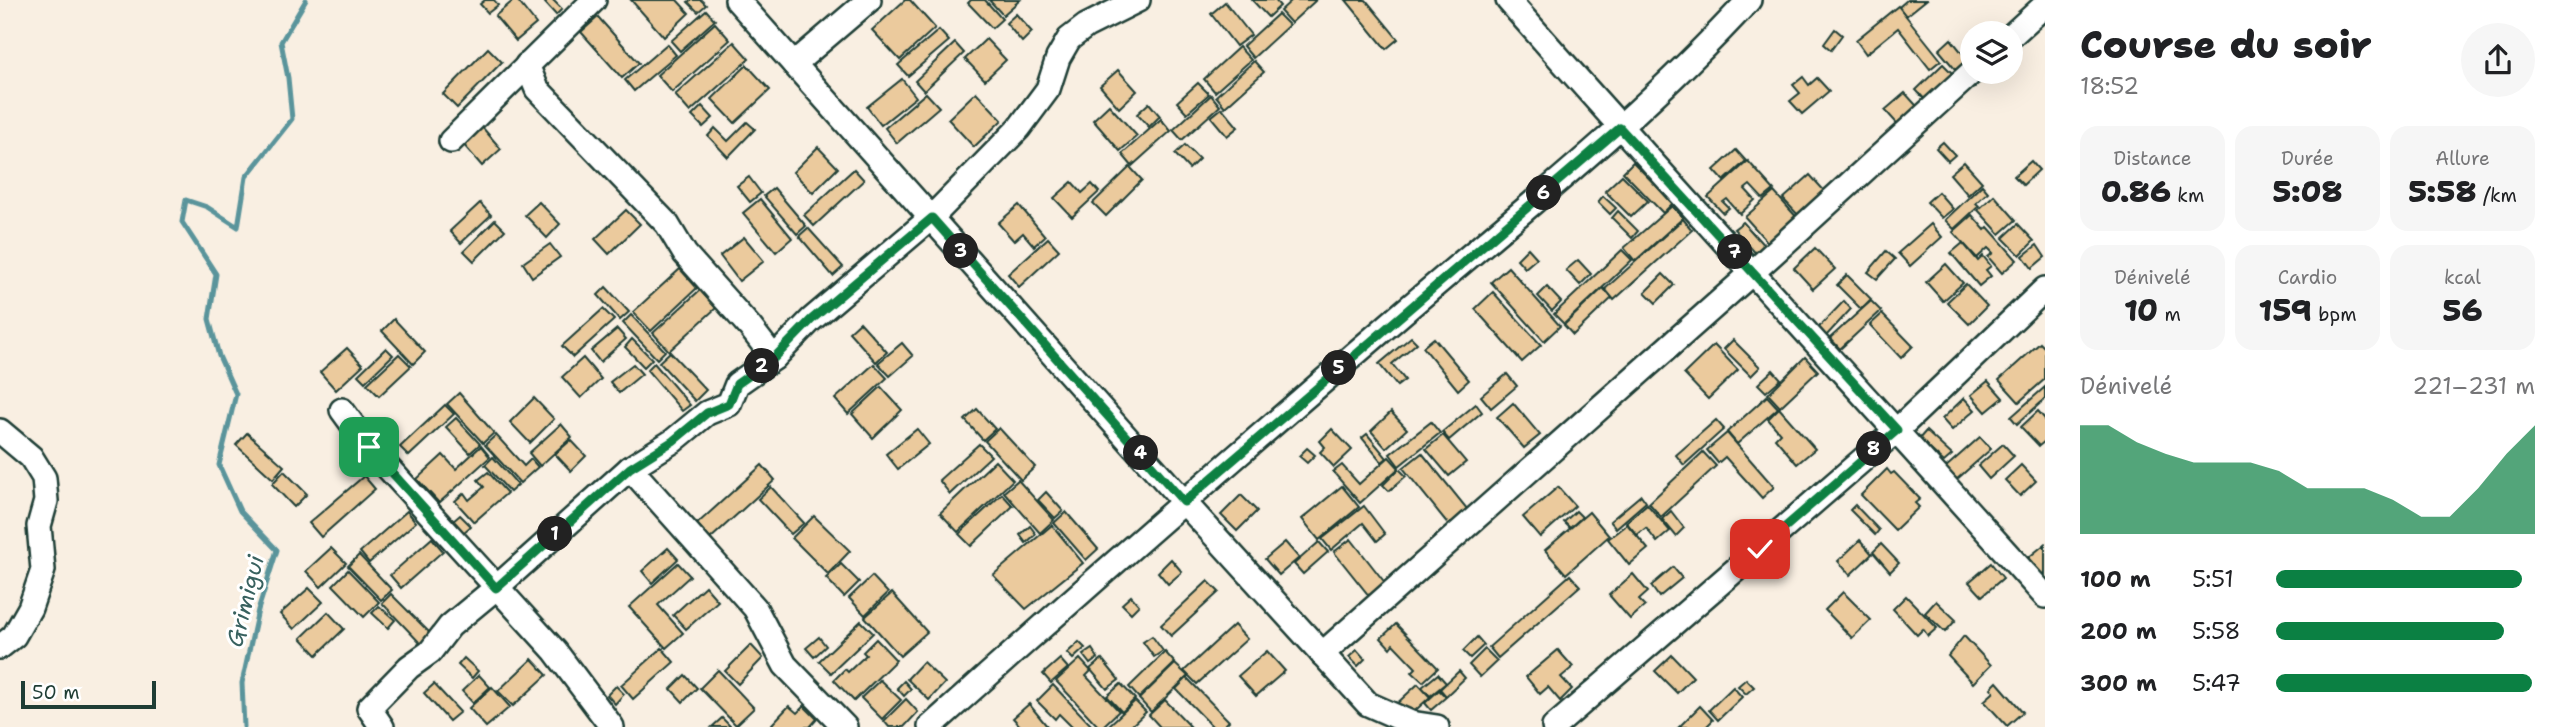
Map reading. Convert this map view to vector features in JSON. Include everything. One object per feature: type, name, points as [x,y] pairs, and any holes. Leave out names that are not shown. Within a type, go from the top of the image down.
[{"type":"street","points":[[451,141],[594,0]]},
{"type":"street","points":[[737,0],[1184,502],[1368,704],[1410,723],[1437,727]]},
{"type":"street","points":[[794,64],[869,0]]},
{"type":"street","points":[[1508,0],[1620,128],[2045,596]]},
{"type":"street","points":[[930,727],[1184,502],[1620,128],[1707,46],[1749,0]]},
{"type":"street","points":[[382,727],[369,708],[410,667],[430,652],[450,626],[630,468],[673,441],[707,413],[729,404],[737,384],[774,358],[811,320],[932,218],[1019,128],[1048,89],[1058,58],[1069,39],[1130,1]]},
{"type":"street","points":[[2023,25],[2045,5]]},
{"type":"street","points":[[527,65],[537,89],[667,224],[685,254],[774,358]]},
{"type":"street","points":[[1322,653],[1753,272],[1960,83]]},
{"type":"street","points":[[1554,727],[1897,430],[2045,289]]},
{"type":"street","points":[[342,410],[369,447],[555,651],[612,727]]},
{"type":"street","points":[[0,431],[31,457],[44,478],[46,501],[39,526],[43,570],[30,608],[13,636],[0,647]]},
{"type":"street","points":[[630,468],[755,608],[785,665],[845,727]]},
{"type":"building","points":[[485,0],[494,0],[498,5],[488,13],[480,4]]},
{"type":"building","points":[[517,0],[536,24],[516,41],[495,16]]},
{"type":"building","points":[[547,0],[553,0],[562,9],[556,15],[545,3]]},
{"type":"building","points":[[631,0],[677,0],[689,13],[664,37]]},
{"type":"building","points":[[701,0],[706,5],[698,12],[688,2]]},
{"type":"building","points":[[905,0],[910,0],[935,28],[900,60],[872,30]]},
{"type":"building","points":[[971,0],[985,0],[1002,19],[992,28],[968,3]]},
{"type":"building","points":[[989,0],[1020,0],[1003,15]]},
{"type":"building","points":[[1252,0],[1275,0],[1280,6],[1268,17]]},
{"type":"building","points":[[1292,0],[1316,0],[1291,23],[1280,11]]},
{"type":"building","points":[[1346,0],[1366,0],[1398,39],[1386,49]]},
{"type":"building","points":[[1907,0],[1926,0],[1906,16],[1899,7]]},
{"type":"building","points":[[1225,2],[1251,35],[1236,46],[1211,14]]},
{"type":"building","points":[[1898,6],[1941,60],[1930,69],[1898,28],[1866,54],[1856,40]]},
{"type":"building","points":[[706,10],[715,20],[680,51],[671,41]]},
{"type":"building","points":[[1016,14],[1032,32],[1022,42],[1006,23]]},
{"type":"building","points":[[1278,14],[1289,25],[1253,58],[1243,46]]},
{"type":"building","points":[[598,17],[639,63],[622,78],[581,32]]},
{"type":"building","points":[[715,23],[730,40],[672,92],[657,75]]},
{"type":"building","points":[[1835,29],[1842,35],[1831,50],[1824,44]]},
{"type":"building","points":[[939,30],[949,41],[908,76],[898,65]]},
{"type":"building","points":[[986,39],[1006,60],[985,80],[965,59]]},
{"type":"building","points":[[1951,39],[1960,50],[1960,75],[1939,50]]},
{"type":"building","points":[[734,42],[749,59],[690,112],[675,95]]},
{"type":"building","points":[[955,43],[964,53],[924,91],[915,81]]},
{"type":"building","points":[[667,44],[676,55],[634,91],[625,80]]},
{"type":"building","points":[[1239,47],[1251,60],[1215,92],[1204,79]]},
{"type":"building","points":[[488,48],[502,62],[457,108],[443,94]]},
{"type":"building","points":[[1254,61],[1264,72],[1225,107],[1216,96]]},
{"type":"building","points":[[1943,64],[1957,78],[1929,104],[1916,90]]},
{"type":"building","points":[[747,65],[770,90],[735,123],[712,99]]},
{"type":"building","points":[[1118,70],[1137,91],[1119,108],[1100,86]]},
{"type":"building","points":[[1803,77],[1809,85],[1817,78],[1829,91],[1802,114],[1790,101],[1800,93],[1793,85]]},
{"type":"building","points":[[902,79],[916,97],[881,125],[867,107]]},
{"type":"building","points":[[1198,83],[1209,94],[1187,113],[1177,102]]},
{"type":"building","points":[[976,92],[1002,120],[974,147],[948,119]]},
{"type":"building","points":[[926,93],[939,107],[897,143],[885,128]]},
{"type":"building","points":[[1905,93],[1924,114],[1901,128],[1885,110]]},
{"type":"building","points":[[1211,95],[1220,106],[1182,140],[1173,130]]},
{"type":"building","points":[[1149,103],[1160,116],[1149,127],[1137,114]]},
{"type":"building","points":[[1109,105],[1137,136],[1120,151],[1093,120]]},
{"type":"building","points":[[702,106],[713,118],[703,127],[692,116]]},
{"type":"building","points":[[1222,108],[1238,127],[1227,136],[1211,117]]},
{"type":"building","points":[[1161,119],[1171,131],[1132,166],[1122,154]]},
{"type":"building","points":[[747,122],[755,129],[728,157],[708,136],[715,128],[728,141]]},
{"type":"building","points":[[482,127],[501,149],[482,166],[463,144]]},
{"type":"building","points":[[1943,142],[1955,155],[1948,161],[1936,148]]},
{"type":"building","points":[[1185,145],[1199,159],[1189,169],[1175,154]]},
{"type":"building","points":[[818,147],[838,168],[813,193],[793,172]]},
{"type":"building","points":[[1736,150],[1746,161],[1724,181],[1714,170]]},
{"type":"building","points":[[1748,161],[1774,190],[1763,199],[1750,185],[1745,189],[1755,200],[1740,214],[1727,199],[1723,202],[1729,208],[1723,213],[1708,197]]},
{"type":"building","points":[[2031,161],[2039,170],[2023,185],[2014,176]]},
{"type":"building","points":[[1633,162],[1673,203],[1663,213],[1623,172]]},
{"type":"building","points":[[1964,162],[1982,182],[1968,195],[1950,174]]},
{"type":"building","points":[[1130,167],[1142,180],[1106,216],[1093,203]]},
{"type":"building","points":[[854,169],[864,180],[814,226],[804,215]]},
{"type":"building","points":[[1622,175],[1648,201],[1631,217],[1605,191]]},
{"type":"building","points":[[1810,175],[1828,195],[1802,219],[1783,199]]},
{"type":"building","points":[[749,177],[761,193],[750,202],[737,186]]},
{"type":"building","points":[[1072,182],[1082,193],[1092,184],[1099,192],[1072,217],[1054,198]]},
{"type":"building","points":[[1982,185],[1988,192],[1976,203],[1979,206],[1954,229],[1945,220]]},
{"type":"building","points":[[774,188],[806,226],[797,234],[764,196]]},
{"type":"building","points":[[1774,192],[1800,221],[1771,246],[1745,217]]},
{"type":"building","points":[[1938,192],[1953,209],[1942,218],[1927,202]]},
{"type":"building","points":[[1994,195],[2016,220],[2000,234],[1978,210]]},
{"type":"building","points":[[1603,196],[1616,208],[1610,214],[1598,202]]},
{"type":"building","points":[[760,199],[792,238],[776,252],[743,213]]},
{"type":"building","points":[[539,202],[560,224],[547,238],[525,215]]},
{"type":"building","points":[[480,203],[491,215],[461,243],[450,231]]},
{"type":"building","points":[[1019,205],[1045,236],[1034,246],[1023,233],[1014,241],[998,223]]},
{"type":"building","points":[[1672,206],[1683,218],[1635,261],[1624,248]]},
{"type":"building","points":[[626,210],[640,224],[609,254],[595,239]]},
{"type":"building","points":[[1618,211],[1638,231],[1632,238],[1612,218]]},
{"type":"building","points":[[1972,215],[1985,230],[1988,227],[2017,260],[2002,273],[1988,257],[1993,253],[1988,248],[1977,258],[1953,232]]},
{"type":"building","points":[[1683,219],[1692,230],[1614,300],[1605,289]]},
{"type":"building","points":[[495,220],[505,230],[474,261],[464,251]]},
{"type":"building","points":[[1743,222],[1767,249],[1759,257],[1734,229]]},
{"type":"building","points":[[1931,224],[1942,237],[1910,266],[1898,253]]},
{"type":"building","points":[[2018,224],[2034,241],[2020,255],[2003,238]]},
{"type":"building","points":[[808,228],[843,267],[833,276],[799,236]]},
{"type":"building","points":[[744,237],[764,261],[739,281],[720,256]]},
{"type":"building","points":[[1048,238],[1059,250],[1019,287],[1008,274]]},
{"type":"building","points":[[1963,243],[1978,261],[1983,256],[1991,266],[1986,270],[1991,276],[1979,286],[1951,253]]},
{"type":"building","points":[[550,244],[560,257],[532,277],[523,263]]},
{"type":"building","points":[[2037,245],[2045,257],[2032,268],[2023,256]]},
{"type":"building","points":[[1528,248],[1537,258],[1525,268],[1517,259]]},
{"type":"building","points":[[1815,248],[1835,269],[1813,289],[1794,268]]},
{"type":"building","points":[[1622,250],[1632,260],[1564,324],[1554,314]]},
{"type":"building","points":[[1886,251],[1895,259],[1877,279],[1868,272]]},
{"type":"building","points":[[1578,260],[1591,274],[1580,285],[1566,270]]},
{"type":"building","points":[[1946,264],[1963,283],[1943,301],[1926,282]]},
{"type":"building","points":[[1508,267],[1560,326],[1544,341],[1491,282]]},
{"type":"building","points":[[680,269],[697,288],[651,331],[633,312]]},
{"type":"building","points":[[1663,274],[1674,285],[1656,303],[1645,292]]},
{"type":"building","points":[[1847,275],[1871,299],[1861,309],[1837,285]]},
{"type":"building","points":[[1966,284],[1987,306],[1969,324],[1947,302]]},
{"type":"building","points":[[606,287],[629,312],[620,320],[598,295]]},
{"type":"building","points":[[1547,287],[1561,302],[1552,311],[1538,296]]},
{"type":"building","points":[[1603,288],[1612,298],[1573,335],[1564,325]]},
{"type":"building","points":[[700,290],[716,308],[669,351],[653,333]]},
{"type":"building","points":[[1493,292],[1541,345],[1522,362],[1475,309]]},
{"type":"building","points":[[1844,301],[1851,309],[1826,336],[1818,328]]},
{"type":"building","points":[[1871,301],[1881,311],[1840,349],[1830,338]]},
{"type":"building","points":[[603,309],[614,320],[573,357],[562,346]]},
{"type":"building","points":[[1882,314],[1913,346],[1901,358],[1870,325]]},
{"type":"building","points":[[631,315],[665,351],[657,359],[623,323]]},
{"type":"building","points":[[394,319],[425,352],[413,364],[382,331]]},
{"type":"building","points":[[860,322],[887,352],[876,362],[849,332]]},
{"type":"building","points":[[617,329],[626,339],[600,362],[591,351]]},
{"type":"building","points":[[1411,337],[1417,343],[1392,364],[1405,380],[1397,386],[1379,364]]},
{"type":"building","points":[[1434,338],[1469,380],[1458,390],[1423,347]]},
{"type":"building","points":[[632,339],[652,359],[644,367],[625,347]]},
{"type":"building","points":[[1733,340],[1760,367],[1751,376],[1724,349]]},
{"type":"building","points":[[902,343],[913,356],[890,376],[878,363]]},
{"type":"building","points":[[2040,343],[2045,348],[2045,379],[2019,402],[1999,380]]},
{"type":"building","points":[[1714,345],[1738,370],[1708,399],[1684,374]]},
{"type":"building","points":[[347,348],[363,365],[336,390],[320,372]]},
{"type":"building","points":[[386,348],[393,355],[365,382],[358,375]]},
{"type":"building","points":[[670,352],[706,390],[695,401],[659,362]]},
{"type":"building","points":[[399,354],[411,366],[379,396],[367,384]]},
{"type":"building","points":[[1805,357],[1818,371],[1780,407],[1768,394]]},
{"type":"building","points":[[583,358],[601,379],[581,398],[562,377]]},
{"type":"building","points":[[654,363],[690,405],[682,411],[647,370]]},
{"type":"building","points":[[633,364],[642,374],[619,393],[610,382]]},
{"type":"building","points":[[874,364],[887,378],[848,414],[835,399]]},
{"type":"building","points":[[1773,370],[1781,379],[1766,392],[1758,384]]},
{"type":"building","points":[[1507,374],[1517,386],[1491,408],[1481,396]]},
{"type":"building","points":[[1988,381],[2003,398],[1986,412],[1971,395]]},
{"type":"building","points":[[881,387],[902,410],[873,438],[852,414]]},
{"type":"building","points":[[2045,387],[2045,399],[2017,424],[2011,417]]},
{"type":"building","points":[[459,393],[494,433],[483,443],[447,404]]},
{"type":"building","points":[[1767,396],[1778,408],[1737,444],[1727,432]]},
{"type":"building","points":[[534,398],[554,419],[530,443],[510,422]]},
{"type":"building","points":[[1964,398],[1975,410],[1952,430],[1942,419]]},
{"type":"building","points":[[1513,403],[1540,435],[1524,448],[1497,417]]},
{"type":"building","points":[[1476,404],[1482,412],[1449,440],[1442,432]]},
{"type":"building","points":[[445,405],[454,414],[409,456],[400,447]]},
{"type":"building","points":[[1779,408],[1815,449],[1797,464],[1775,438],[1780,433],[1768,419]]},
{"type":"building","points":[[977,409],[995,429],[983,440],[965,420]]},
{"type":"building","points":[[2038,411],[2045,419],[2045,441],[2039,446],[2021,427]]},
{"type":"building","points":[[1391,412],[1407,429],[1386,448],[1371,431]]},
{"type":"building","points":[[456,418],[480,444],[470,453],[446,427]]},
{"type":"building","points":[[1716,420],[1724,429],[1684,465],[1676,455]]},
{"type":"building","points":[[1431,422],[1440,433],[1399,466],[1390,454]]},
{"type":"building","points":[[561,424],[572,437],[540,466],[529,453]]},
{"type":"building","points":[[999,428],[1035,467],[1021,480],[985,441]]},
{"type":"building","points":[[917,429],[929,444],[898,469],[886,454]]},
{"type":"building","points":[[1332,429],[1352,450],[1334,467],[1320,452],[1325,447],[1320,441]]},
{"type":"building","points":[[1926,431],[1952,455],[1944,462],[1919,439]]},
{"type":"building","points":[[247,433],[284,466],[273,479],[236,445]]},
{"type":"building","points":[[1727,433],[1774,487],[1762,498],[1725,457],[1718,463],[1707,450]]},
{"type":"building","points":[[1367,434],[1387,458],[1382,462],[1362,438]]},
{"type":"building","points":[[496,435],[524,466],[531,459],[538,467],[520,483],[485,445]]},
{"type":"building","points":[[1443,435],[1466,462],[1449,476],[1426,449]]},
{"type":"building","points":[[1980,437],[1991,449],[1956,480],[1945,468]]},
{"type":"building","points":[[571,440],[586,456],[571,471],[555,454]]},
{"type":"building","points":[[979,444],[991,456],[950,494],[939,480]]},
{"type":"building","points":[[2003,444],[2014,456],[1989,479],[1978,466]]},
{"type":"building","points":[[481,446],[490,457],[439,503],[417,479],[443,455],[456,469]]},
{"type":"building","points":[[1307,448],[1315,455],[1307,463],[1299,456]]},
{"type":"building","points":[[1703,452],[1716,466],[1661,517],[1649,503]]},
{"type":"building","points":[[1422,453],[1472,515],[1453,530],[1403,468]]},
{"type":"building","points":[[493,457],[518,485],[510,492],[485,465]]},
{"type":"building","points":[[1389,457],[1399,468],[1360,503],[1333,472],[1342,465],[1359,484]]},
{"type":"building","points":[[995,461],[1013,480],[958,532],[940,513]]},
{"type":"building","points":[[762,465],[775,480],[710,539],[697,524]]},
{"type":"building","points":[[2021,465],[2036,481],[2020,496],[2005,480]]},
{"type":"building","points":[[1399,469],[1406,476],[1389,491],[1383,485]]},
{"type":"building","points":[[1887,469],[1891,474],[1894,472],[1920,499],[1915,503],[1919,507],[1895,530],[1861,495]]},
{"type":"building","points":[[284,471],[307,494],[294,507],[272,484]]},
{"type":"building","points":[[488,472],[507,493],[474,522],[455,501],[464,493],[469,500],[484,487],[478,480]]},
{"type":"building","points":[[364,476],[375,489],[321,537],[309,523]]},
{"type":"building","points":[[1018,480],[1054,520],[1040,533],[1004,492]]},
{"type":"building","points":[[1342,486],[1359,507],[1319,540],[1302,519]]},
{"type":"building","points":[[771,487],[804,523],[791,534],[758,499]]},
{"type":"building","points":[[1558,487],[1575,506],[1540,537],[1523,517]]},
{"type":"building","points":[[1046,492],[1063,511],[1055,518],[1038,500]]},
{"type":"building","points":[[1002,494],[1013,506],[971,546],[959,534]]},
{"type":"building","points":[[1241,495],[1257,511],[1237,531],[1221,515]]},
{"type":"building","points":[[1641,495],[1646,502],[1616,528],[1610,521]]},
{"type":"building","points":[[1647,504],[1670,531],[1657,542],[1646,528],[1637,535],[1626,522]]},
{"type":"building","points":[[1855,505],[1879,530],[1875,535],[1850,510]]},
{"type":"building","points":[[1364,506],[1385,534],[1377,541],[1363,523],[1331,550],[1322,539]]},
{"type":"building","points":[[407,511],[416,522],[369,563],[360,552]]},
{"type":"building","points":[[1576,511],[1582,517],[1570,528],[1564,522]]},
{"type":"building","points":[[1671,511],[1684,528],[1676,536],[1662,519]]},
{"type":"building","points":[[1066,512],[1098,549],[1086,560],[1054,523]]},
{"type":"building","points":[[1589,512],[1609,536],[1566,574],[1545,550]]},
{"type":"building","points":[[460,515],[471,526],[463,533],[452,522]]},
{"type":"building","points":[[814,516],[850,551],[828,574],[792,538]]},
{"type":"building","points":[[1627,524],[1648,549],[1629,565],[1608,539]]},
{"type":"building","points":[[1052,525],[1083,563],[1026,609],[993,575]]},
{"type":"building","points":[[1030,526],[1036,534],[1026,543],[1020,535]]},
{"type":"building","points":[[432,538],[443,551],[401,588],[390,575]]},
{"type":"building","points":[[1351,539],[1386,584],[1370,597],[1334,552]]},
{"type":"building","points":[[1860,540],[1872,554],[1850,575],[1838,561]]},
{"type":"building","points":[[1285,542],[1299,558],[1279,575],[1265,559]]},
{"type":"building","points":[[1319,542],[1328,552],[1303,574],[1294,564]]},
{"type":"building","points":[[1881,544],[1899,563],[1890,572],[1873,552]]},
{"type":"building","points":[[2045,544],[2045,578],[2028,558]]},
{"type":"building","points":[[331,548],[346,563],[321,587],[306,571]]},
{"type":"building","points":[[668,548],[678,559],[652,583],[642,571]]},
{"type":"building","points":[[359,555],[392,590],[381,600],[348,566]]},
{"type":"building","points":[[1171,559],[1182,572],[1168,584],[1158,572]]},
{"type":"building","points":[[678,563],[690,576],[658,605],[683,633],[666,648],[629,607]]},
{"type":"building","points":[[1991,563],[2003,578],[1982,596],[1969,582]]},
{"type":"building","points":[[841,564],[859,582],[844,597],[826,578]]},
{"type":"building","points":[[1673,567],[1682,578],[1659,597],[1651,586]]},
{"type":"building","points":[[348,570],[379,602],[364,617],[333,585]]},
{"type":"building","points":[[1633,574],[1648,592],[1639,600],[1645,606],[1630,619],[1609,595]]},
{"type":"building","points":[[1570,575],[1580,586],[1498,658],[1489,647]]},
{"type":"building","points":[[872,576],[888,593],[865,615],[849,598]]},
{"type":"building","points":[[1208,581],[1219,592],[1171,636],[1161,625]]},
{"type":"building","points":[[705,586],[718,601],[686,629],[673,615]]},
{"type":"building","points":[[309,588],[323,602],[294,629],[280,614]]},
{"type":"building","points":[[1843,592],[1871,620],[1852,638],[1825,610]]},
{"type":"building","points":[[892,593],[927,632],[900,656],[865,617]]},
{"type":"building","points":[[391,594],[431,634],[421,644],[382,603]]},
{"type":"building","points":[[1131,596],[1139,605],[1131,613],[1122,604]]},
{"type":"building","points":[[1906,596],[1937,628],[1928,636],[1923,629],[1917,635],[1893,609]]},
{"type":"building","points":[[1936,601],[1956,620],[1945,632],[1925,613]]},
{"type":"building","points":[[379,606],[395,620],[388,628],[372,613]]},
{"type":"building","points":[[328,612],[344,629],[317,655],[301,638]]},
{"type":"building","points":[[861,621],[873,633],[831,673],[819,661]]},
{"type":"building","points":[[1396,624],[1438,668],[1423,682],[1412,672],[1416,668],[1393,644],[1390,648],[1381,638]]},
{"type":"building","points":[[1234,625],[1247,639],[1197,684],[1184,671]]},
{"type":"building","points":[[1152,636],[1163,651],[1154,657],[1143,642]]},
{"type":"building","points":[[1964,636],[1991,665],[1973,683],[1948,656]]},
{"type":"building","points":[[819,637],[826,646],[814,657],[806,648]]},
{"type":"building","points":[[1477,637],[1484,645],[1470,658],[1463,651]]},
{"type":"building","points":[[876,639],[896,660],[854,701],[834,680],[845,669],[848,672],[866,655],[863,652]]},
{"type":"building","points":[[1079,642],[1085,648],[1073,659],[1067,653]]},
{"type":"building","points":[[751,645],[763,658],[738,684],[725,671]]},
{"type":"building","points":[[662,648],[674,662],[633,699],[621,685]]},
{"type":"building","points":[[1092,649],[1098,658],[1090,664],[1083,655]]},
{"type":"building","points":[[1485,649],[1497,661],[1480,677],[1469,665]]},
{"type":"building","points":[[1357,650],[1365,659],[1358,666],[1349,657]]},
{"type":"building","points":[[1558,650],[1573,667],[1561,677],[1572,689],[1560,701],[1548,687],[1540,694],[1526,677]]},
{"type":"building","points":[[1267,651],[1285,671],[1256,696],[1238,676]]},
{"type":"building","points":[[1165,652],[1175,663],[1139,698],[1129,687]]},
{"type":"building","points":[[1672,655],[1693,677],[1677,693],[1655,671]]},
{"type":"building","points":[[464,658],[478,671],[472,678],[458,665]]},
{"type":"building","points":[[532,659],[547,675],[513,706],[498,691]]},
{"type":"building","points":[[1060,659],[1068,668],[1051,683],[1043,674]]},
{"type":"building","points":[[1080,659],[1091,671],[1086,676],[1119,711],[1102,727],[1099,727],[1056,681]]},
{"type":"building","points":[[1102,659],[1119,680],[1107,689],[1090,669]]},
{"type":"building","points":[[923,662],[945,683],[929,700],[907,679]]},
{"type":"building","points":[[1175,664],[1188,676],[1151,712],[1139,699]]},
{"type":"building","points":[[718,670],[754,708],[736,725],[700,688]]},
{"type":"building","points":[[1459,671],[1465,678],[1446,696],[1440,689]]},
{"type":"building","points":[[1438,674],[1446,683],[1430,696],[1422,687]]},
{"type":"building","points":[[479,675],[490,687],[473,703],[462,691]]},
{"type":"building","points":[[685,675],[697,688],[683,702],[671,689]]},
{"type":"building","points":[[1187,678],[1229,721],[1223,727],[1213,727],[1176,689]]},
{"type":"building","points":[[1746,679],[1754,687],[1746,694],[1738,686]]},
{"type":"building","points":[[880,680],[901,700],[882,719],[861,698]]},
{"type":"building","points":[[904,681],[911,689],[904,696],[897,688]]},
{"type":"building","points":[[1997,682],[2023,712],[2007,726],[1984,701],[1994,692],[1991,688]]},
{"type":"building","points":[[434,684],[460,712],[449,721],[424,693]]},
{"type":"building","points":[[1121,684],[1135,699],[1122,712],[1107,696]]},
{"type":"building","points":[[1418,684],[1430,697],[1405,720],[1393,707]]},
{"type":"building","points":[[1053,685],[1093,727],[1072,727],[1059,714],[1055,719],[1037,701]]},
{"type":"building","points":[[616,686],[624,694],[615,704],[607,695]]},
{"type":"building","points":[[492,687],[510,707],[486,727],[469,708]]},
{"type":"building","points":[[1733,687],[1742,697],[1718,720],[1709,710]]},
{"type":"building","points":[[1439,690],[1446,697],[1431,710],[1425,703]]},
{"type":"building","points":[[906,699],[918,712],[904,727],[889,727],[884,721]]},
{"type":"building","points":[[1165,700],[1191,727],[1160,727],[1149,715]]},
{"type":"building","points":[[1135,701],[1146,712],[1130,727],[1107,727]]},
{"type":"building","points":[[1029,704],[1046,727],[1021,727],[1013,718]]},
{"type":"building","points":[[789,706],[797,713],[804,706],[817,719],[810,727],[775,727],[772,724]]},
{"type":"building","points":[[1700,706],[1713,720],[1706,727],[1679,727]]},
{"type":"building","points":[[722,718],[731,727],[712,727]]},
{"type":"waterway","name":"Grimigui","points":[[244,727],[242,683],[258,610],[277,550],[240,511],[219,465],[236,394],[219,356],[209,319],[216,274],[182,222],[186,200],[207,207],[238,227],[246,177],[292,119],[281,42],[306,0]]},
{"type":"route","points":[[369,447],[496,588],[630,468],[673,441],[707,413],[729,404],[737,384],[774,358],[811,320],[932,218],[1184,502],[1620,128],[1897,430],[1760,549]]}]
